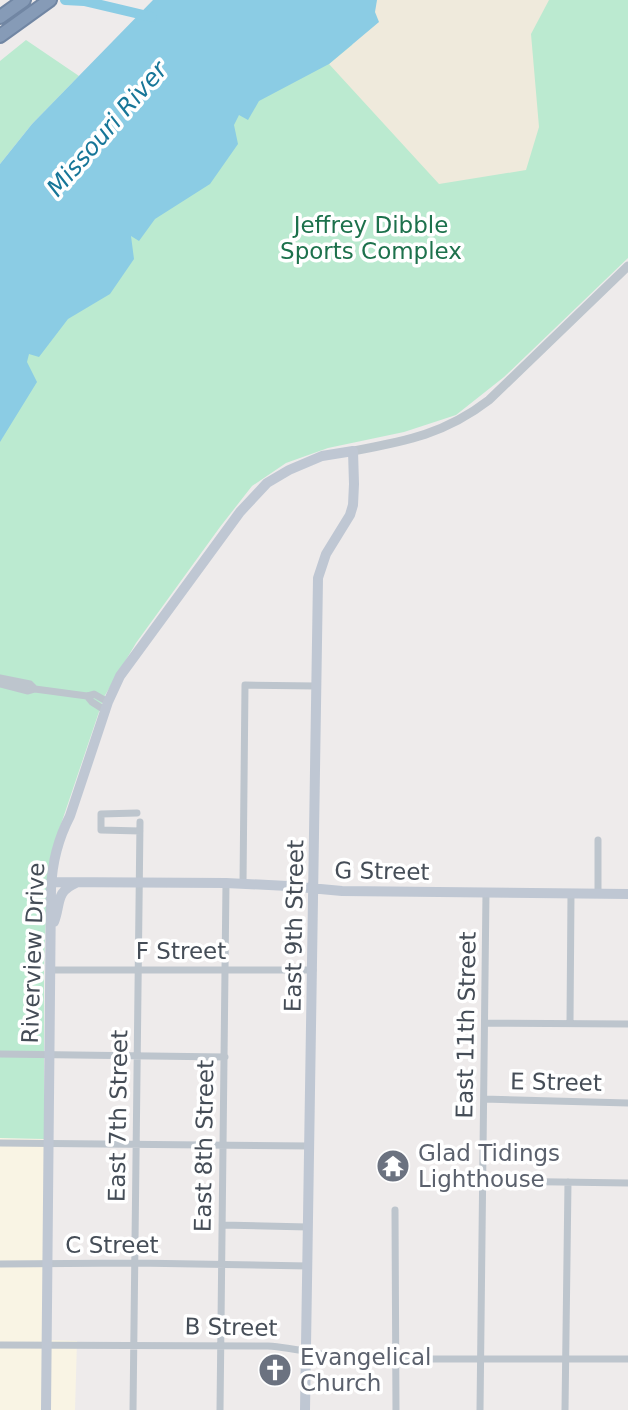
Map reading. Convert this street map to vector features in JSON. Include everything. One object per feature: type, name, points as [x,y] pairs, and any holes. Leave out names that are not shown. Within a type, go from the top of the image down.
[{"type":"highway","points":[[0,7],[11,0]]},
{"type":"highway","points":[[0,17],[24,0]]},
{"type":"highway","points":[[0,38],[45,3]]},
{"type":"main road","name":"East 9th Street","points":[[305,1410],[318,578],[326,554],[350,515],[354,484],[353,451]]},
{"type":"main road","name":"Riverview Drive","points":[[46,1410],[51,883],[56,851],[120,676],[240,512],[267,483],[289,470],[322,456],[353,451]]},
{"type":"main road","name":"G Street","points":[[51,883],[226,883],[342,891],[628,894]]},
{"type":"main road","points":[[51,929],[61,894],[66,887],[77,883]]},
{"type":"street","points":[[353,451],[432,433],[472,414],[628,266]]},
{"type":"street","points":[[0,678],[30,684],[35,689]]},
{"type":"street","points":[[0,684],[28,691],[35,689],[87,696],[92,702],[107,706]]},
{"type":"street","points":[[243,884],[245,685],[316,686]]},
{"type":"street","name":"East 7th Street","points":[[133,1410],[140,826],[101,830],[101,814],[136,813]]},
{"type":"street","points":[[598,840],[598,894]]},
{"type":"street","name":"East 8th Street","points":[[220,1410],[226,883]]},
{"type":"street","name":"East 11th Street","points":[[480,1410],[486,892]]},
{"type":"street","points":[[570,1023],[571,893]]},
{"type":"street","name":"F Street","points":[[50,970],[313,970]]},
{"type":"street","points":[[485,1023],[628,1024]]},
{"type":"street","points":[[0,1054],[225,1057]]},
{"type":"street","name":"E Street","points":[[484,1099],[628,1103]]},
{"type":"street","points":[[0,1143],[310,1146]]},
{"type":"street","points":[[483,1181],[628,1183]]},
{"type":"street","points":[[565,1410],[568,1182]]},
{"type":"street","points":[[395,1210],[396,1410]]},
{"type":"street","points":[[222,1225],[308,1227]]},
{"type":"street","name":"C Street","points":[[0,1264],[308,1266]]},
{"type":"street","name":"B Street","points":[[0,1345],[268,1346],[354,1359],[628,1359]]},
{"type":"shaded area","points":[[0,1138],[44,1139],[44,1340],[77,1341],[75,1410],[0,1410]]},
{"type":"green space","name":"Jeffrey Dibble Sports Complex","points":[[355,0],[628,0],[628,258],[504,377],[456,415],[404,432],[328,448],[286,463],[252,486],[136,643],[104,697],[57,836],[47,886],[44,1139],[0,1138],[0,388],[194,139]]},
{"type":"green space","points":[[26,40],[79,76],[32,124],[0,164],[0,61]]},
{"type":"sand","points":[[373,0],[549,0],[531,34],[539,127],[526,170],[439,184],[329,64],[352,45]]},
{"type":"water","name":"Missouri River","points":[[153,0],[377,0],[375,12],[379,22],[329,64],[259,101],[248,120],[239,115],[234,125],[238,144],[210,184],[155,219],[139,241],[131,236],[134,259],[110,294],[68,319],[39,357],[29,354],[27,362],[37,382],[0,442],[0,164],[32,124]]},
{"type":"waterway","points":[[65,0],[84,1],[152,17]]},
{"type":"place","name":"Glad Tidings Lighthouse","points":[[393,1166]]},
{"type":"place","name":"Evangelical Church","points":[[275,1370]]}]
